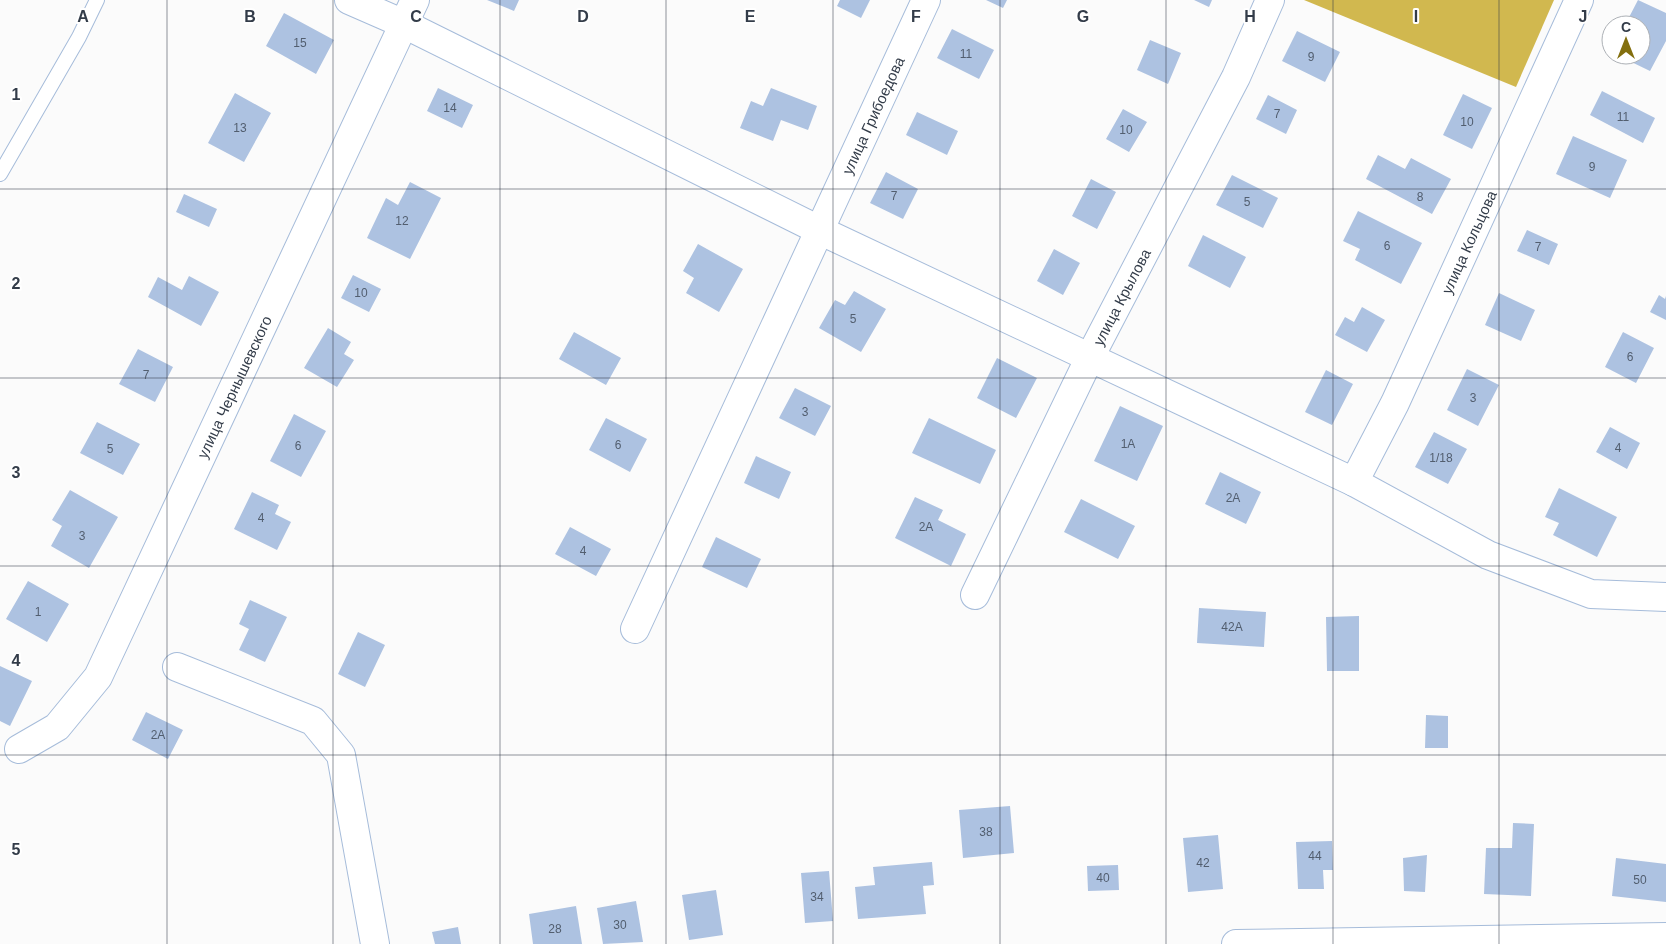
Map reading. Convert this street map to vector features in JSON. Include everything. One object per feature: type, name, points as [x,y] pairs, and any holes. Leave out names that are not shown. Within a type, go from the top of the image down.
[{"type":"street","points":[[349,0],[409,12],[819,230],[1354,482],[1488,555],[1590,594],[1666,597]]},
{"type":"street","name":"улица Грибоедова","points":[[636,629],[926,0]]},
{"type":"street","name":"улица Крылова","points":[[975,595],[1090,357],[1236,78],[1270,0]]},
{"type":"street","name":"улица Кольцова","points":[[1354,482],[1395,403],[1579,0]]},
{"type":"street","name":"улица Чернышевского","points":[[20,749],[58,727],[98,677],[409,12]]},
{"type":"street","points":[[177,668],[313,722],[341,755],[375,944]]},
{"type":"street","points":[[1236,944],[1666,937]]},
{"type":"lane","points":[[0,174],[97,0]]},
{"type":"shaded area","points":[[1304,0],[1554,0],[1516,87]]},
{"type":"building","points":[[487,0],[519,0],[514,11]]},
{"type":"building","points":[[840,0],[870,0],[861,18],[837,6]]},
{"type":"building","points":[[986,0],[1007,0],[1003,8]]},
{"type":"building","points":[[1194,0],[1212,0],[1209,7]]},
{"type":"building","points":[[1638,0],[1666,13],[1666,41],[1650,71],[1638,65],[1651,65],[1651,15],[1630,15]]},
{"type":"building","points":[[284,13],[334,40],[316,74],[266,46]]},
{"type":"building","points":[[952,29],[994,50],[979,79],[937,58]]},
{"type":"building","points":[[1297,31],[1340,52],[1325,82],[1282,61]]},
{"type":"building","points":[[1150,40],[1181,53],[1168,84],[1137,70]]},
{"type":"building","points":[[438,88],[473,105],[462,128],[427,111]]},
{"type":"building","points":[[771,88],[817,106],[808,130],[781,120],[773,141],[740,128],[751,101],[763,106]]},
{"type":"building","points":[[1602,91],[1655,118],[1643,143],[1590,115]]},
{"type":"building","points":[[235,93],[271,113],[244,162],[208,143]]},
{"type":"building","points":[[1463,94],[1492,108],[1472,149],[1443,135]]},
{"type":"building","points":[[1268,95],[1297,110],[1286,134],[1256,119]]},
{"type":"building","points":[[1123,109],[1147,122],[1129,152],[1106,139]]},
{"type":"building","points":[[917,112],[958,131],[947,155],[906,135]]},
{"type":"building","points":[[1573,136],[1627,160],[1610,198],[1556,174]]},
{"type":"building","points":[[1378,155],[1405,169],[1411,158],[1451,179],[1432,214],[1366,179]]},
{"type":"building","points":[[886,172],[918,189],[903,219],[870,203]]},
{"type":"building","points":[[1232,175],[1278,198],[1263,228],[1216,205]]},
{"type":"building","points":[[1091,179],[1116,192],[1097,229],[1072,216]]},
{"type":"building","points":[[410,182],[441,198],[410,259],[367,238],[386,198],[398,205]]},
{"type":"building","points":[[184,194],[217,209],[209,227],[176,212]]},
{"type":"building","points":[[1358,211],[1422,243],[1401,284],[1355,260],[1360,249],[1343,241]]},
{"type":"building","points":[[1527,230],[1558,244],[1549,265],[1517,251]]},
{"type":"building","points":[[1203,235],[1246,257],[1230,288],[1188,266]]},
{"type":"building","points":[[698,244],[743,269],[719,312],[686,293],[694,278],[683,271]]},
{"type":"building","points":[[1054,249],[1080,263],[1063,295],[1037,281]]},
{"type":"building","points":[[353,275],[381,289],[369,312],[341,298]]},
{"type":"building","points":[[189,276],[219,292],[201,326],[148,297],[158,277],[182,290]]},
{"type":"building","points":[[854,291],[886,309],[861,352],[819,328],[835,300],[845,305]]},
{"type":"building","points":[[1499,293],[1535,310],[1521,341],[1485,325]]},
{"type":"building","points":[[1659,295],[1665,299],[1666,296],[1666,320],[1650,312]]},
{"type":"building","points":[[1362,307],[1385,320],[1367,352],[1335,335],[1345,317],[1354,322]]},
{"type":"building","points":[[328,328],[351,342],[344,354],[354,360],[337,387],[304,368]]},
{"type":"building","points":[[574,332],[621,358],[606,385],[559,359]]},
{"type":"building","points":[[1623,332],[1654,348],[1636,383],[1605,367]]},
{"type":"building","points":[[138,349],[173,367],[155,402],[119,384]]},
{"type":"building","points":[[997,358],[1037,378],[1016,418],[977,398]]},
{"type":"building","points":[[1467,369],[1499,385],[1478,426],[1447,410]]},
{"type":"building","points":[[1326,370],[1353,384],[1332,425],[1305,412]]},
{"type":"building","points":[[795,388],[831,406],[815,436],[779,418]]},
{"type":"building","points":[[1120,406],[1163,426],[1137,481],[1094,461]]},
{"type":"building","points":[[294,414],[326,431],[301,477],[270,461]]},
{"type":"building","points":[[606,418],[647,439],[630,472],[589,450]]},
{"type":"building","points":[[929,418],[996,450],[980,484],[912,453]]},
{"type":"building","points":[[97,422],[140,444],[123,475],[80,453]]},
{"type":"building","points":[[1610,427],[1640,443],[1627,469],[1596,452]]},
{"type":"building","points":[[1434,432],[1467,449],[1448,484],[1415,467]]},
{"type":"building","points":[[756,456],[791,472],[779,499],[744,483]]},
{"type":"building","points":[[1220,472],[1261,492],[1246,524],[1205,504]]},
{"type":"building","points":[[1559,488],[1617,517],[1597,557],[1553,535],[1559,523],[1545,517]]},
{"type":"building","points":[[70,490],[118,517],[89,568],[51,546],[62,526],[52,520]]},
{"type":"building","points":[[252,492],[279,505],[275,514],[291,522],[277,550],[234,529]]},
{"type":"building","points":[[915,497],[943,510],[938,520],[966,534],[951,566],[895,538]]},
{"type":"building","points":[[1081,499],[1135,526],[1118,559],[1064,532]]},
{"type":"building","points":[[570,527],[611,549],[596,576],[555,554]]},
{"type":"building","points":[[716,537],[761,559],[747,588],[702,567]]},
{"type":"building","points":[[28,581],[69,604],[47,642],[6,619]]},
{"type":"building","points":[[250,600],[287,617],[265,662],[239,650],[249,629],[239,624]]},
{"type":"building","points":[[1199,608],[1266,612],[1264,647],[1197,643]]},
{"type":"building","points":[[1359,616],[1359,671],[1327,671],[1326,617]]},
{"type":"building","points":[[358,632],[385,645],[365,687],[338,674]]},
{"type":"building","points":[[0,666],[32,681],[10,726],[0,721]]},
{"type":"building","points":[[146,712],[183,730],[168,759],[132,740]]},
{"type":"building","points":[[1426,715],[1448,716],[1448,748],[1425,748]]},
{"type":"building","points":[[1010,806],[1014,853],[963,858],[959,810]]},
{"type":"building","points":[[1513,823],[1534,824],[1531,896],[1484,894],[1486,848],[1512,848]]},
{"type":"building","points":[[1218,835],[1223,889],[1188,892],[1183,838]]},
{"type":"building","points":[[1332,841],[1333,870],[1323,870],[1324,889],[1298,889],[1296,842]]},
{"type":"building","points":[[1427,855],[1425,892],[1404,891],[1403,858]]},
{"type":"building","points":[[1616,858],[1666,864],[1666,902],[1612,896]]},
{"type":"building","points":[[932,862],[934,885],[923,886],[926,914],[858,919],[855,887],[875,885],[873,867]]},
{"type":"building","points":[[1118,865],[1119,890],[1088,891],[1087,866]]},
{"type":"building","points":[[829,871],[833,921],[805,923],[801,873]]},
{"type":"building","points":[[716,890],[723,935],[689,940],[682,895]]},
{"type":"building","points":[[636,901],[643,942],[603,944],[597,908]]},
{"type":"building","points":[[576,906],[582,944],[533,944],[529,914]]},
{"type":"building","points":[[458,927],[461,944],[435,944],[432,932]]}]
